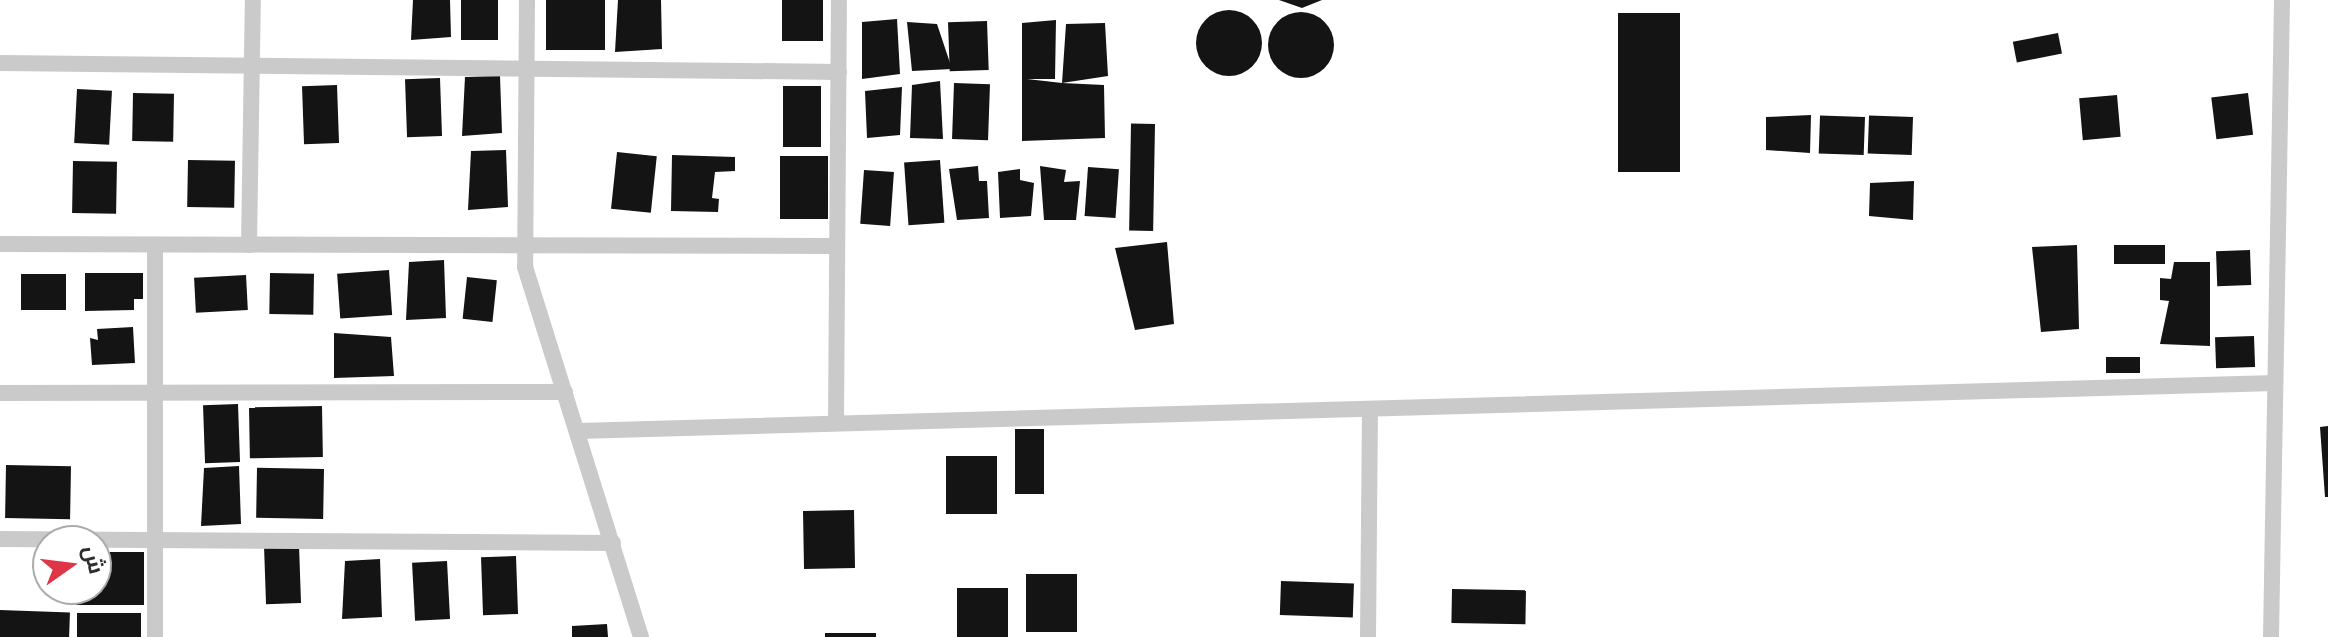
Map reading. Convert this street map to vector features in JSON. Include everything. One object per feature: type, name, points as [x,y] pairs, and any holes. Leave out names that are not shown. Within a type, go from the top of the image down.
[{"type":"street","points":[[249,245],[253,0]]},
{"type":"street","points":[[527,0],[524,243],[529,286],[578,431],[641,637]]},
{"type":"street","points":[[836,422],[839,0]]},
{"type":"street","points":[[2271,637],[2282,0]]},
{"type":"street","points":[[0,63],[839,72]]},
{"type":"street","points":[[0,244],[837,246]]},
{"type":"street","points":[[155,246],[155,637]]},
{"type":"street","points":[[578,431],[2275,383]]},
{"type":"street","points":[[0,393],[565,392]]},
{"type":"street","points":[[1368,637],[1370,409]]},
{"type":"street","points":[[0,539],[613,543]]},
{"type":"building","points":[[413,0],[450,0],[451,37],[411,40]]},
{"type":"building","points":[[461,0],[498,0],[498,40],[461,40]]},
{"type":"building","points":[[546,0],[605,0],[605,50],[546,50]]},
{"type":"building","points":[[618,0],[661,0],[662,49],[615,52]]},
{"type":"building","points":[[782,0],[823,0],[823,41],[782,41]]},
{"type":"building","points":[[1279,0],[1322,0],[1302,8]]},
{"type":"building","points":[[1229,10],[1242,13],[1252,20],[1259,30],[1262,43],[1259,56],[1252,66],[1242,73],[1229,76],[1216,73],[1206,66],[1199,56],[1196,43],[1199,30],[1206,20],[1216,13]]},
{"type":"building","points":[[1301,12],[1314,15],[1324,22],[1331,32],[1334,45],[1331,58],[1324,68],[1314,75],[1301,78],[1288,75],[1278,68],[1271,58],[1268,45],[1271,32],[1278,22],[1288,15]]},
{"type":"building","points":[[1618,13],[1680,13],[1680,172],[1618,172]]},
{"type":"building","points":[[897,19],[900,74],[862,79],[862,22]]},
{"type":"building","points":[[1056,20],[1055,79],[1027,79],[1104,85],[1105,138],[1022,141],[1022,23]]},
{"type":"building","points":[[987,21],[989,70],[950,71],[948,22]]},
{"type":"building","points":[[907,22],[937,24],[952,69],[912,71]]},
{"type":"building","points":[[1105,23],[1108,76],[1062,83],[1066,24]]},
{"type":"building","points":[[2058,33],[2062,54],[2017,62],[2013,42]]},
{"type":"building","points":[[500,76],[502,133],[462,136],[465,77]]},
{"type":"building","points":[[440,78],[442,136],[407,137],[405,79]]},
{"type":"building","points":[[940,81],[943,139],[910,138],[912,85]]},
{"type":"building","points":[[954,83],[990,84],[988,140],[952,139]]},
{"type":"building","points":[[337,85],[339,143],[304,144],[302,86]]},
{"type":"building","points":[[783,86],[821,86],[821,147],[783,147]]},
{"type":"building","points":[[902,87],[900,135],[867,138],[865,91]]},
{"type":"building","points":[[77,89],[112,91],[109,145],[74,143]]},
{"type":"building","points":[[133,93],[174,94],[173,142],[132,141]]},
{"type":"building","points":[[2248,93],[2253,135],[2216,139],[2211,98]]},
{"type":"building","points":[[2117,95],[2121,137],[2083,140],[2079,98]]},
{"type":"building","points":[[1811,115],[1810,153],[1766,150],[1766,117]]},
{"type":"building","points":[[1820,115],[1865,117],[1864,155],[1819,153]]},
{"type":"building","points":[[1869,115],[1913,117],[1912,155],[1868,153]]},
{"type":"building","points":[[1131,124],[1155,124],[1153,231],[1129,231]]},
{"type":"building","points":[[506,150],[508,207],[468,210],[471,151]]},
{"type":"building","points":[[617,152],[657,156],[651,213],[611,209]]},
{"type":"building","points":[[672,155],[735,157],[735,171],[715,172],[712,198],[719,199],[718,212],[671,211]]},
{"type":"building","points":[[780,156],[828,156],[828,219],[780,219]]},
{"type":"building","points":[[188,160],[235,161],[234,208],[187,207]]},
{"type":"building","points":[[940,160],[944,223],[908,225],[904,163]]},
{"type":"building","points":[[73,161],[117,162],[116,214],[72,213]]},
{"type":"building","points":[[978,166],[979,181],[987,181],[989,218],[957,220],[949,169]]},
{"type":"building","points":[[1040,166],[1066,170],[1064,182],[1080,181],[1076,220],[1044,220]]},
{"type":"building","points":[[1088,167],[1119,169],[1116,218],[1085,216]]},
{"type":"building","points":[[1020,169],[1020,180],[1034,183],[1031,216],[1000,218],[998,172]]},
{"type":"building","points":[[864,170],[894,172],[890,226],[860,224]]},
{"type":"building","points":[[1914,181],[1913,220],[1869,216],[1870,183]]},
{"type":"building","points":[[1167,242],[1174,324],[1135,330],[1115,248]]},
{"type":"building","points":[[2077,245],[2079,329],[2041,332],[2032,247]]},
{"type":"building","points":[[2114,245],[2165,245],[2165,264],[2114,264]]},
{"type":"building","points":[[2250,250],[2251,285],[2217,286],[2216,251]]},
{"type":"building","points":[[444,260],[446,318],[406,320],[409,262]]},
{"type":"building","points":[[2174,262],[2210,262],[2210,346],[2160,344],[2169,301],[2160,300],[2160,278],[2171,279]]},
{"type":"building","points":[[389,270],[392,315],[340,319],[337,274]]},
{"type":"building","points":[[85,273],[143,273],[143,299],[134,299],[134,310],[85,311]]},
{"type":"building","points":[[270,273],[314,274],[313,315],[269,314]]},
{"type":"building","points":[[21,274],[66,274],[66,310],[21,310]]},
{"type":"building","points":[[246,275],[248,310],[196,313],[194,278]]},
{"type":"building","points":[[467,277],[497,280],[492,322],[463,319]]},
{"type":"building","points":[[133,327],[135,363],[92,365],[90,338],[98,340],[97,329]]},
{"type":"building","points":[[334,333],[391,337],[394,376],[334,378]]},
{"type":"building","points":[[2254,336],[2255,367],[2216,368],[2215,337]]},
{"type":"building","points":[[2106,357],[2140,357],[2140,373],[2106,373]]},
{"type":"building","points":[[238,404],[240,462],[205,463],[203,405]]},
{"type":"building","points":[[322,406],[323,457],[250,458],[249,407]]},
{"type":"building","points":[[2328,426],[2328,497],[2325,497],[2320,427]]},
{"type":"building","points":[[1015,429],[1044,429],[1044,494],[1015,494]]},
{"type":"building","points":[[946,456],[997,456],[997,514],[946,514]]},
{"type":"building","points":[[6,465],[71,466],[70,519],[5,518]]},
{"type":"building","points":[[239,466],[241,524],[201,526],[204,468]]},
{"type":"building","points":[[257,468],[324,469],[323,519],[256,518]]},
{"type":"building","points":[[854,510],[855,568],[804,569],[803,511]]},
{"type":"building","points":[[299,545],[301,603],[266,604],[264,546]]},
{"type":"building","points":[[112,552],[144,552],[144,605],[112,605]]},
{"type":"building","points":[[516,556],[518,614],[483,615],[481,557]]},
{"type":"building","points":[[380,559],[382,617],[342,619],[345,561]]},
{"type":"building","points":[[447,561],[450,619],[415,621],[412,563]]},
{"type":"building","points":[[1026,574],[1077,574],[1077,632],[1026,632]]},
{"type":"building","points":[[1281,581],[1354,584],[1353,618],[1280,615]]},
{"type":"building","points":[[957,588],[1008,588],[1008,637],[957,637]]},
{"type":"building","points":[[1452,589],[1526,590],[1525,624],[1451,623]]},
{"type":"building","points":[[0,610],[70,612],[69,637],[0,637]]},
{"type":"building","points":[[77,613],[141,613],[141,637],[77,637]]},
{"type":"building","points":[[607,624],[608,637],[572,637],[572,626]]},
{"type":"building","points":[[825,633],[876,633],[876,637],[825,637]]}]
